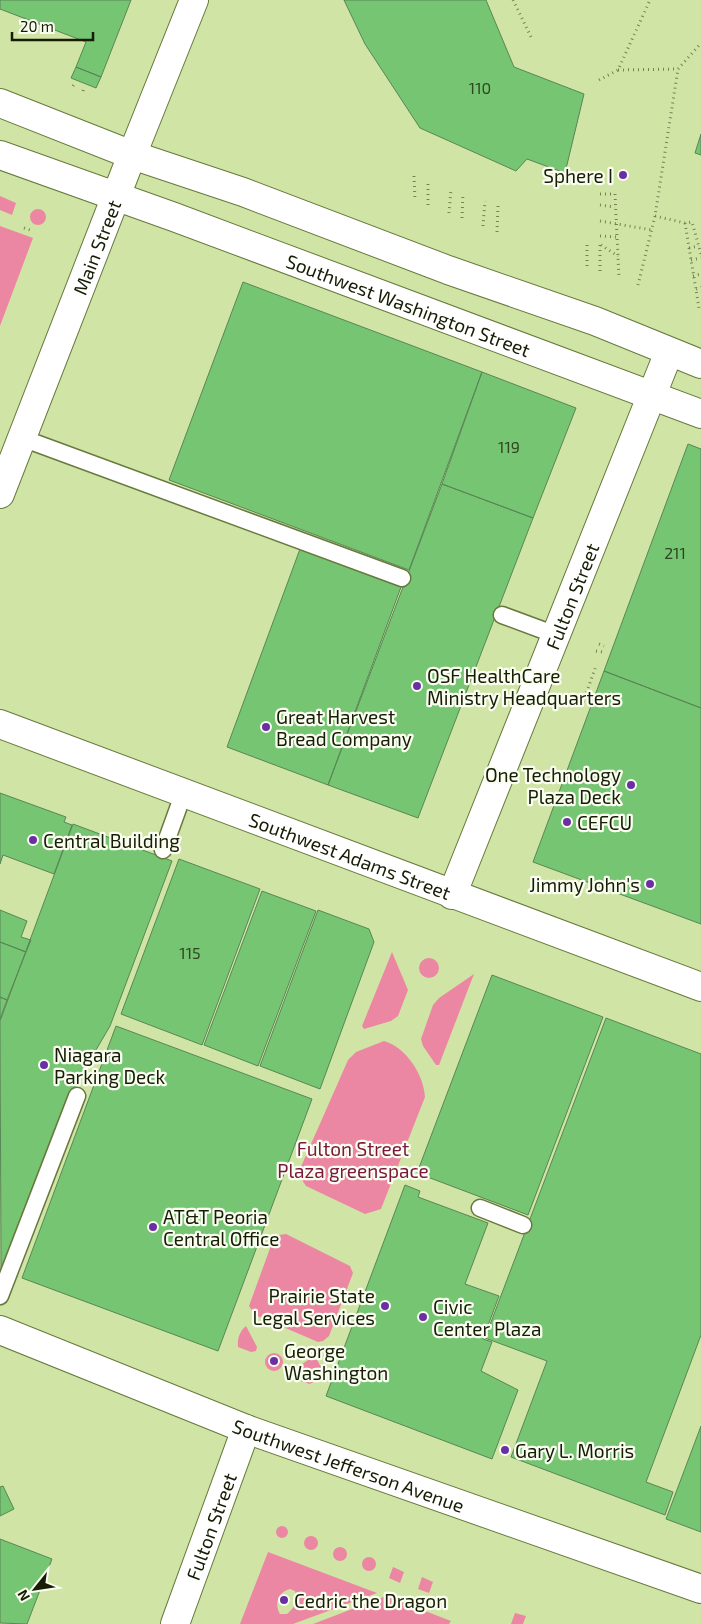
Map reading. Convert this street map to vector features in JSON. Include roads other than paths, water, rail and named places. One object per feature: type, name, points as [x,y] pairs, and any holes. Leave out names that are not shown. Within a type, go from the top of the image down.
[{"type":"street","name":"Main Street","points":[[0,494],[115,197],[194,0]]},
{"type":"street","points":[[0,103],[132,155],[242,192],[448,270],[595,321],[701,364]]},
{"type":"street","name":"Southwest Washington Street","points":[[0,155],[183,221],[701,414]]},
{"type":"street","name":"Fulton Street","points":[[452,895],[669,352]]},
{"type":"street","name":"Southwest Adams Street","points":[[0,724],[701,987]]},
{"type":"street","name":"Southwest Jefferson Avenue","points":[[0,1330],[246,1429],[701,1589]]},
{"type":"street","name":"Fulton Street","points":[[174,1624],[246,1429]]},
{"type":"lane","points":[[22,438],[402,578]]},
{"type":"lane","points":[[502,615],[556,635]]},
{"type":"lane","points":[[163,850],[184,792]]},
{"type":"lane","points":[[0,1296],[76,1096]]},
{"type":"lane","points":[[480,1208],[523,1225]]},
{"type":"place","name":"Sphere I","points":[[623,175]]},
{"type":"place","name":"OSF HealthCare Ministry Headquarters","points":[[417,686]]},
{"type":"place","name":"Great Harvest Bread Company","points":[[266,727]]},
{"type":"place","name":"One Technology Plaza Deck","points":[[631,785]]},
{"type":"place","name":"CEFCU","points":[[567,822]]},
{"type":"place","name":"Central Building","points":[[33,840]]},
{"type":"place","name":"Jimmy John's","points":[[650,884]]},
{"type":"place","name":"Niagara Parking Deck","points":[[44,1065]]},
{"type":"place","name":"AT&T Peoria Central Office","points":[[153,1227]]},
{"type":"place","name":"Prairie State Legal Services","points":[[385,1306]]},
{"type":"place","name":"Civic Center Plaza","points":[[423,1317]]},
{"type":"place","name":"George Washington","points":[[274,1361]]},
{"type":"place","name":"Gary L. Morris","points":[[505,1450]]},
{"type":"place","name":"Cedric the Dragon","points":[[284,1600]]},
{"type":"park label","name":"Fulton Street Plaza greenspace","points":[[353,1159]]}]
